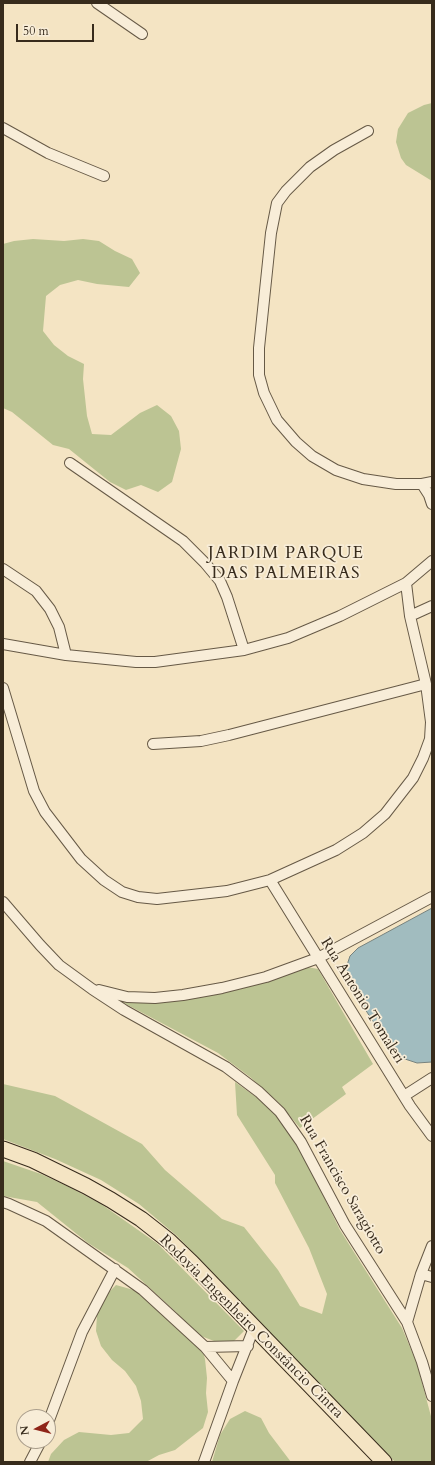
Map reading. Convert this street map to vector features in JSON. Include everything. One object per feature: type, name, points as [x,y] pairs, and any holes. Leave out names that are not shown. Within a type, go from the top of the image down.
[{"type":"main road","name":"Rodovia Engenheiro Constâncio Cintra","points":[[3,1149],[59,1171],[112,1200],[169,1241],[384,1462]]},
{"type":"street","points":[[97,3],[142,34]]},
{"type":"street","points":[[3,128],[48,153],[104,176]]},
{"type":"street","points":[[368,131],[334,150],[310,168],[286,191],[277,204],[270,233],[259,348],[259,375],[264,393],[278,420],[296,442],[312,456],[336,470],[363,479],[396,484],[427,483],[432,504]]},
{"type":"street","points":[[70,463],[183,541],[205,563],[220,581],[227,597],[244,650]]},
{"type":"street","points":[[3,644],[66,655],[136,662],[154,662],[244,650],[288,638],[340,616],[406,583],[432,560]]},
{"type":"street","points":[[3,569],[36,591],[50,609],[59,627],[66,655]]},
{"type":"street","points":[[3,688],[34,791],[45,812],[81,859],[104,880],[122,892],[138,897],[157,899],[227,891],[270,880],[336,850],[363,833],[385,814],[413,778],[424,758],[428,745],[431,722],[426,684],[410,616],[406,583]]},
{"type":"street","points":[[410,616],[432,606]]},
{"type":"street","points":[[153,744],[201,741],[229,735],[426,684]]},
{"type":"street","name":"Rua Antonio Tomaleri","points":[[270,880],[404,1096],[432,1136]]},
{"type":"street","points":[[92,989],[127,997],[155,998],[222,988],[266,977],[318,958],[432,897]]},
{"type":"street","name":"Rua Francisco Saragiotto","points":[[3,902],[59,965],[124,1010],[226,1067],[259,1092],[280,1112],[302,1142],[345,1225],[407,1322],[422,1362],[432,1396]]},
{"type":"street","points":[[404,1096],[432,1078]]},
{"type":"street","points":[[3,1202],[46,1221],[143,1290],[205,1347],[233,1380]]},
{"type":"street","points":[[407,1322],[421,1274],[432,1246]]},
{"type":"street","points":[[53,1409],[82,1332],[115,1269]]},
{"type":"street","points":[[421,1274],[432,1278]]},
{"type":"street","points":[[204,1462],[233,1380],[254,1328]]},
{"type":"street","points":[[205,1347],[248,1346]]},
{"type":"street","points":[[30,1462],[37,1449]]},
{"type":"green space","points":[[432,103],[432,181],[406,165],[401,158],[396,142],[398,129],[408,113],[424,105]]},
{"type":"green space","points":[[33,239],[64,241],[83,239],[99,241],[132,259],[140,273],[129,287],[97,284],[78,280],[60,285],[46,296],[43,331],[54,345],[68,356],[84,364],[83,379],[87,416],[92,434],[111,435],[140,413],[157,405],[171,416],[179,431],[181,449],[172,482],[158,492],[141,485],[126,490],[110,482],[69,449],[53,445],[12,412],[3,408],[3,244]]},
{"type":"green space","points":[[307,967],[318,969],[373,1064],[342,1087],[346,1094],[300,1128],[279,1103],[250,1077],[218,1053],[122,1002],[161,1003],[201,997],[241,989]]},
{"type":"green space","points":[[235,1082],[270,1107],[295,1139],[340,1230],[402,1328],[417,1364],[432,1420],[432,1462],[395,1462],[177,1236],[139,1204],[101,1180],[55,1159],[3,1139],[3,1084],[55,1096],[142,1144],[165,1170],[222,1219],[244,1227],[278,1270],[300,1306],[322,1314],[327,1294],[309,1248],[275,1183],[275,1175],[237,1115]]},
{"type":"green space","points":[[3,1161],[41,1174],[101,1204],[158,1244],[244,1331],[234,1341],[214,1341],[201,1336],[194,1330],[200,1341],[205,1359],[208,1412],[203,1428],[175,1450],[159,1455],[146,1462],[48,1462],[51,1454],[64,1440],[79,1432],[111,1435],[129,1433],[143,1419],[141,1401],[136,1386],[125,1371],[112,1360],[101,1346],[96,1331],[97,1315],[102,1299],[116,1285],[148,1294],[178,1314],[128,1268],[88,1243],[37,1202],[3,1196]]},
{"type":"green space","points":[[245,1411],[261,1418],[269,1433],[291,1462],[212,1462],[220,1435],[230,1419]]},
{"type":"water","points":[[432,908],[432,1062],[417,1063],[402,1058],[392,1051],[356,995],[346,968],[350,956],[358,948]]},
{"type":"district","name":"JARDIM PARQUE DAS PALMEIRAS","points":[[286,564]]}]
